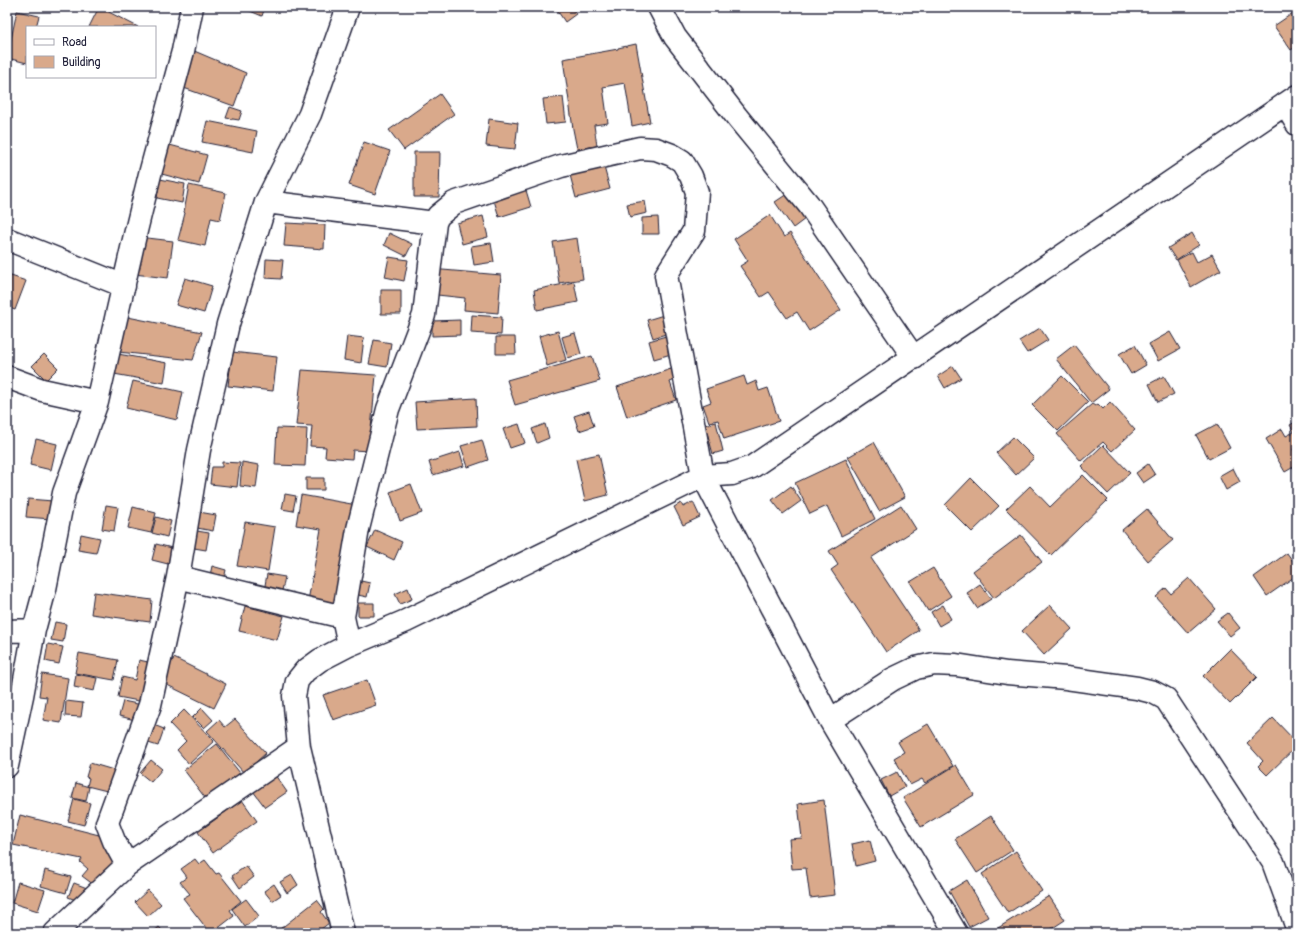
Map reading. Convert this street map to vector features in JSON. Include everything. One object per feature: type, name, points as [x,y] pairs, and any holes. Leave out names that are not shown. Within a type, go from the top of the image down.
[{"type":"street","points":[[7,766],[34,630],[45,589],[64,493],[97,402],[150,174],[183,51],[192,7]]},
{"type":"street","points":[[127,865],[106,823],[150,706],[178,577],[199,450],[228,324],[266,202],[310,114],[348,7]]},
{"type":"street","points":[[659,7],[675,36],[737,117],[809,205],[914,358]]},
{"type":"street","points":[[343,933],[299,747],[294,696],[297,681],[305,671],[320,660],[350,645],[406,621],[703,476],[732,474],[752,467],[1291,100],[1297,124]]},
{"type":"street","points":[[350,645],[343,617],[358,529],[388,409],[424,315],[438,216],[454,203],[561,166],[640,148],[656,149],[672,154],[682,161],[691,176],[697,192],[694,231],[666,275],[703,476],[830,720],[956,933]]},
{"type":"street","points":[[266,202],[436,223]]},
{"type":"street","points":[[7,239],[124,286]]},
{"type":"street","points":[[7,377],[42,390],[97,402]]},
{"type":"street","points":[[178,577],[343,617]]},
{"type":"street","points":[[7,631],[34,630]]},
{"type":"street","points":[[830,720],[893,679],[916,668],[934,664],[956,665],[1007,673],[1066,678],[1137,688],[1153,692],[1166,699],[1273,862],[1297,928]]},
{"type":"street","points":[[55,933],[127,865],[299,747]]},
{"type":"building","points":[[99,7],[136,26],[90,26]]},
{"type":"building","points":[[243,7],[265,7],[262,16]]},
{"type":"building","points":[[555,7],[571,7],[576,14],[565,22]]},
{"type":"building","points":[[17,11],[39,16],[36,26],[26,26],[26,63],[7,58]]},
{"type":"building","points":[[1293,13],[1297,19],[1297,46],[1291,50],[1274,26]]},
{"type":"building","points":[[636,44],[650,122],[632,126],[625,83],[603,87],[608,123],[594,125],[597,146],[577,149],[563,59],[618,49]]},
{"type":"building","points":[[192,50],[246,73],[234,106],[181,87]]},
{"type":"building","points":[[440,94],[454,114],[404,150],[389,130]]},
{"type":"building","points":[[563,97],[566,122],[546,124],[543,99]]},
{"type":"building","points":[[230,107],[242,111],[239,120],[226,118]]},
{"type":"building","points":[[489,119],[518,123],[515,149],[486,146]]},
{"type":"building","points":[[207,121],[257,131],[253,152],[202,142]]},
{"type":"building","points":[[364,142],[390,151],[375,194],[349,185]]},
{"type":"building","points":[[166,144],[207,155],[199,184],[158,173]]},
{"type":"building","points":[[414,152],[440,152],[439,197],[414,197]]},
{"type":"building","points":[[604,167],[610,189],[576,198],[570,175]]},
{"type":"building","points":[[160,179],[185,184],[182,203],[157,198]]},
{"type":"building","points":[[189,185],[226,193],[220,220],[211,218],[205,246],[178,240],[185,213]]},
{"type":"building","points":[[525,187],[531,207],[499,217],[493,197]]},
{"type":"building","points":[[787,194],[805,219],[793,228],[775,202]]},
{"type":"building","points":[[645,201],[647,213],[630,217],[627,204]]},
{"type":"building","points":[[770,215],[784,237],[790,233],[841,310],[809,331],[797,312],[787,318],[769,292],[761,297],[740,266],[748,261],[734,239]]},
{"type":"building","points":[[483,216],[488,237],[462,244],[457,223]]},
{"type":"building","points":[[658,217],[659,234],[642,234],[642,218]]},
{"type":"building","points":[[286,223],[325,225],[324,249],[284,246]]},
{"type":"building","points":[[389,233],[412,244],[406,256],[384,245]]},
{"type":"building","points":[[1192,233],[1199,245],[1176,260],[1168,248]]},
{"type":"building","points":[[139,237],[173,241],[168,278],[134,274]]},
{"type":"building","points":[[577,238],[583,279],[559,283],[553,242]]},
{"type":"building","points":[[491,243],[494,262],[474,265],[471,246]]},
{"type":"building","points":[[1192,252],[1197,262],[1212,254],[1221,270],[1191,287],[1177,260]]},
{"type":"building","points":[[389,257],[408,260],[404,281],[385,277]]},
{"type":"building","points":[[266,259],[283,260],[281,279],[265,278]]},
{"type":"building","points":[[431,269],[501,275],[498,313],[464,310],[465,298],[428,294]]},
{"type":"building","points":[[8,275],[26,281],[15,310],[7,307]]},
{"type":"building","points":[[185,278],[212,286],[204,313],[176,305]]},
{"type":"building","points":[[574,282],[578,302],[537,310],[534,290]]},
{"type":"building","points":[[381,290],[401,290],[401,314],[381,314]]},
{"type":"building","points":[[667,314],[672,332],[653,338],[647,320]]},
{"type":"building","points":[[118,315],[202,332],[193,360],[109,351]]},
{"type":"building","points":[[472,315],[502,317],[501,335],[471,333]]},
{"type":"building","points":[[460,320],[460,335],[432,336],[432,321]]},
{"type":"building","points":[[1040,328],[1048,340],[1027,353],[1019,341]]},
{"type":"building","points":[[558,331],[566,360],[547,366],[539,336]]},
{"type":"building","points":[[1170,332],[1180,349],[1158,361],[1149,344]]},
{"type":"building","points":[[575,333],[581,354],[568,358],[562,337]]},
{"type":"building","points":[[347,336],[364,338],[361,363],[344,360]]},
{"type":"building","points":[[666,336],[671,354],[654,359],[649,341]]},
{"type":"building","points":[[496,337],[515,337],[516,354],[496,354]]},
{"type":"building","points":[[374,340],[391,343],[387,367],[369,364]]},
{"type":"building","points":[[1074,345],[1109,389],[1091,403],[1056,359]]},
{"type":"building","points":[[1135,345],[1146,365],[1131,374],[1119,354]]},
{"type":"building","points":[[232,352],[277,357],[273,391],[228,386]]},
{"type":"building","points":[[44,354],[58,368],[46,380],[32,366]]},
{"type":"building","points":[[118,354],[167,363],[164,383],[114,374]]},
{"type":"building","points":[[592,356],[600,381],[515,405],[507,380]]},
{"type":"building","points":[[953,366],[961,378],[945,388],[938,376]]},
{"type":"building","points":[[671,369],[675,380],[670,382],[676,400],[627,417],[617,387]]},
{"type":"building","points":[[302,370],[376,375],[369,451],[353,450],[352,459],[325,457],[326,447],[310,446],[312,426],[296,425]]},
{"type":"building","points":[[744,376],[747,385],[756,381],[759,391],[768,388],[779,421],[724,439],[718,420],[709,422],[703,405],[711,402],[706,389]]},
{"type":"building","points":[[1062,376],[1088,402],[1058,431],[1032,405]]},
{"type":"building","points":[[1164,376],[1174,394],[1158,402],[1149,384]]},
{"type":"building","points":[[133,381],[183,392],[177,420],[126,408]]},
{"type":"building","points":[[476,398],[477,426],[417,429],[415,402]]},
{"type":"building","points":[[1110,402],[1135,430],[1112,451],[1103,442],[1081,461],[1057,434],[1092,404],[1095,406],[1098,404],[1103,409]]},
{"type":"building","points":[[589,411],[594,426],[579,431],[574,416]]},
{"type":"building","points":[[1297,421],[1297,447],[1293,449],[1297,456],[1297,465],[1285,472],[1266,439],[1282,429],[1286,436],[1294,432],[1290,425]]},
{"type":"building","points":[[716,422],[723,451],[713,454],[705,425]]},
{"type":"building","points":[[519,424],[525,443],[510,448],[503,429]]},
{"type":"building","points":[[545,424],[549,438],[537,443],[532,429]]},
{"type":"building","points":[[1217,424],[1230,448],[1209,459],[1196,435]]},
{"type":"building","points":[[277,428],[307,429],[305,466],[275,465]]},
{"type":"building","points":[[1013,437],[1034,458],[1016,475],[996,453]]},
{"type":"building","points":[[36,439],[57,444],[51,470],[30,465]]},
{"type":"building","points":[[482,440],[488,460],[468,467],[461,446]]},
{"type":"building","points":[[874,442],[905,497],[879,511],[848,457]]},
{"type":"building","points":[[1103,445],[1130,473],[1108,494],[1081,466]]},
{"type":"building","points":[[460,452],[464,466],[433,475],[429,462]]},
{"type":"building","points":[[599,454],[608,495],[585,501],[576,459]]},
{"type":"building","points":[[846,459],[875,519],[841,536],[827,506],[810,514],[795,483]]},
{"type":"building","points":[[222,462],[240,463],[237,487],[210,484],[212,467],[222,467]]},
{"type":"building","points":[[242,462],[259,465],[256,488],[240,486]]},
{"type":"building","points":[[1148,464],[1155,475],[1143,483],[1136,473]]},
{"type":"building","points":[[1233,468],[1240,482],[1226,490],[1219,476]]},
{"type":"building","points":[[1083,475],[1108,500],[1051,555],[1006,509],[1030,486],[1050,507]]},
{"type":"building","points":[[306,478],[324,478],[324,490],[306,490]]},
{"type":"building","points":[[971,478],[999,506],[972,532],[945,505]]},
{"type":"building","points":[[411,484],[422,513],[400,521],[390,492]]},
{"type":"building","points":[[791,486],[801,501],[783,514],[772,500]]},
{"type":"building","points":[[285,494],[296,496],[293,511],[282,509]]},
{"type":"building","points":[[301,495],[357,505],[339,607],[308,601],[321,529],[296,525]]},
{"type":"building","points":[[28,499],[53,501],[51,519],[26,517]]},
{"type":"building","points":[[693,502],[700,517],[683,525],[674,507],[681,503],[683,507]]},
{"type":"building","points":[[106,505],[118,507],[114,531],[102,529]]},
{"type":"building","points":[[901,505],[916,529],[871,558],[919,630],[886,652],[831,570],[838,565],[829,551]]},
{"type":"building","points":[[133,507],[156,513],[151,533],[128,528]]},
{"type":"building","points":[[1147,509],[1173,540],[1148,561],[1122,530]]},
{"type":"building","points":[[199,512],[216,515],[213,531],[197,528]]},
{"type":"building","points":[[156,517],[171,521],[167,537],[152,533]]},
{"type":"building","points":[[245,522],[275,527],[268,571],[237,566]]},
{"type":"building","points":[[375,530],[402,542],[394,560],[367,547]]},
{"type":"building","points":[[197,531],[209,533],[206,550],[194,548]]},
{"type":"building","points":[[81,534],[100,538],[96,553],[78,550]]},
{"type":"building","points":[[1021,535],[1042,562],[994,598],[973,571]]},
{"type":"building","points":[[156,544],[172,548],[168,564],[152,560]]},
{"type":"building","points":[[1287,553],[1297,567],[1297,575],[1267,596],[1254,577]]},
{"type":"building","points":[[212,566],[226,570],[223,583],[209,580]]},
{"type":"building","points":[[933,568],[951,596],[928,611],[910,582]]},
{"type":"building","points":[[267,574],[285,577],[281,595],[264,591]]},
{"type":"building","points":[[1189,578],[1216,609],[1188,633],[1156,597],[1166,588],[1171,594]]},
{"type":"building","points":[[361,581],[370,583],[367,597],[358,595]]},
{"type":"building","points":[[980,584],[991,599],[977,608],[967,593]]},
{"type":"building","points":[[408,588],[412,599],[400,604],[395,594]]},
{"type":"building","points":[[94,592],[152,600],[150,622],[91,614]]},
{"type":"building","points":[[358,603],[374,603],[374,616],[358,616]]},
{"type":"building","points":[[943,605],[951,619],[939,626],[931,612]]},
{"type":"building","points":[[1050,605],[1072,629],[1044,655],[1022,631]]},
{"type":"building","points":[[245,606],[284,616],[277,640],[239,631]]},
{"type":"building","points":[[1228,613],[1240,628],[1230,636],[1217,621]]},
{"type":"building","points":[[55,622],[66,624],[63,642],[51,640]]},
{"type":"building","points":[[48,644],[63,647],[59,664],[45,661]]},
{"type":"building","points":[[1230,649],[1257,677],[1230,704],[1203,676]]},
{"type":"building","points":[[79,653],[118,660],[114,680],[75,673]]},
{"type":"building","points":[[174,658],[226,684],[214,708],[161,682]]},
{"type":"building","points":[[139,660],[157,664],[149,703],[118,697],[122,677],[135,680]]},
{"type":"building","points":[[42,674],[68,678],[61,723],[43,720],[47,697],[39,696]]},
{"type":"building","points":[[76,674],[97,678],[94,691],[74,687]]},
{"type":"building","points":[[367,680],[376,705],[333,720],[323,695]]},
{"type":"building","points":[[66,701],[83,703],[81,717],[65,716]]},
{"type":"building","points":[[123,701],[142,705],[139,721],[119,716]]},
{"type":"building","points":[[202,708],[213,720],[204,728],[193,717]]},
{"type":"building","points":[[184,710],[214,741],[189,764],[177,750],[186,741],[170,724]]},
{"type":"building","points":[[1273,718],[1297,743],[1297,746],[1267,775],[1258,766],[1263,761],[1247,743]]},
{"type":"building","points":[[235,719],[266,753],[244,773],[207,731],[219,720],[225,727]]},
{"type":"building","points":[[151,724],[164,729],[158,746],[145,742]]},
{"type":"building","points":[[928,724],[953,766],[925,783],[922,779],[910,785],[894,758],[904,752],[898,742]]},
{"type":"building","points":[[217,744],[240,773],[206,799],[184,770]]},
{"type":"building","points":[[151,760],[162,769],[151,782],[140,773]]},
{"type":"building","points":[[90,763],[117,771],[111,792],[87,786],[89,778],[86,777]]},
{"type":"building","points":[[956,765],[974,795],[921,827],[903,798]]},
{"type":"building","points":[[897,772],[905,787],[889,796],[881,780]]},
{"type":"building","points":[[275,775],[287,792],[265,807],[253,791]]},
{"type":"building","points":[[76,783],[89,787],[86,801],[72,798]]},
{"type":"building","points":[[74,799],[90,803],[84,825],[68,821]]},
{"type":"building","points":[[242,800],[257,821],[213,853],[198,832]]},
{"type":"building","points":[[824,800],[835,895],[810,898],[806,868],[792,869],[789,839],[802,838],[798,804]]},
{"type":"building","points":[[20,815],[103,836],[118,858],[94,885],[82,876],[88,869],[80,862],[82,859],[13,845]]},
{"type":"building","points":[[991,816],[1013,850],[977,873],[955,839]]},
{"type":"building","points":[[870,840],[875,861],[856,866],[852,844]]},
{"type":"building","points":[[1016,851],[1042,891],[1008,913],[982,874]]},
{"type":"building","points":[[195,859],[199,864],[205,860],[216,874],[219,873],[241,901],[230,910],[234,916],[212,933],[210,933],[183,898],[190,894],[180,882],[187,877],[181,869]]},
{"type":"building","points":[[246,866],[254,877],[240,888],[232,876]]},
{"type":"building","points":[[45,870],[71,877],[66,893],[41,886]]},
{"type":"building","points":[[292,875],[298,885],[287,893],[280,882]]},
{"type":"building","points":[[967,880],[988,917],[969,927],[949,891]]},
{"type":"building","points":[[18,882],[45,890],[38,911],[12,903]]},
{"type":"building","points":[[74,883],[87,888],[81,902],[68,897]]},
{"type":"building","points":[[274,884],[281,895],[272,901],[264,891]]},
{"type":"building","points":[[148,890],[161,904],[148,916],[135,902]]},
{"type":"building","points":[[1049,896],[1065,920],[1045,933],[1001,933],[998,928]]},
{"type":"building","points":[[246,899],[259,916],[245,927],[232,909]]},
{"type":"building","points":[[317,900],[324,909],[321,912],[329,923],[316,933],[275,933]]},
{"type":"building","points":[[159,927],[165,933],[152,933]]}]
